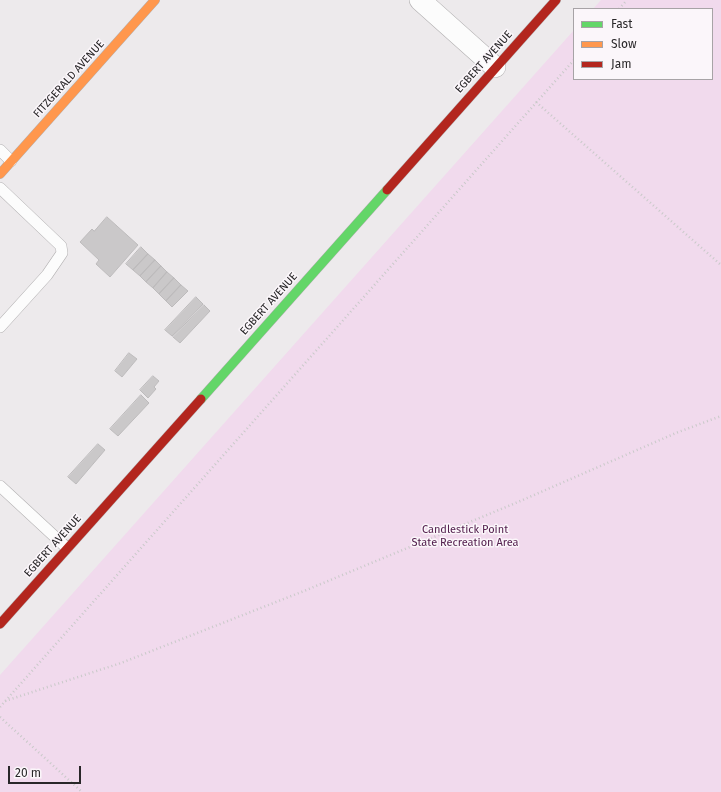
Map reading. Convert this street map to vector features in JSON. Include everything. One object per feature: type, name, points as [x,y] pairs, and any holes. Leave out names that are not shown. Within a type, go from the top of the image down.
[{"type":"street","name":"FITZGERALD AVENUE","points":[[0,174],[155,0]]},
{"type":"street","points":[[420,0],[495,67]]},
{"type":"street","name":"EGBERT AVENUE","points":[[0,624],[556,0]]},
{"type":"lane","points":[[0,150],[11,162]]},
{"type":"lane","points":[[0,188],[61,246],[62,253],[47,275],[0,327]]},
{"type":"lane","points":[[0,486],[67,548]]},
{"type":"path","points":[[620,8],[627,0]]},
{"type":"path","points":[[0,707],[573,61]]},
{"type":"path","points":[[536,102],[721,265]]},
{"type":"path","points":[[5,701],[121,663],[304,591],[518,502],[676,433],[721,416]]},
{"type":"path","points":[[0,717],[82,792]]},
{"type":"green space","name":"Candlestick Point State Recreation Area","points":[[601,0],[721,0],[721,792],[0,792],[0,675],[573,31],[573,80],[713,80],[713,8],[594,8]]},
{"type":"building","points":[[107,217],[138,245],[110,277],[96,264],[99,260],[80,242],[92,229],[94,231]]},
{"type":"building","points":[[141,247],[148,254],[133,270],[126,264]]},
{"type":"building","points":[[148,254],[155,260],[140,276],[133,270]]},
{"type":"building","points":[[155,260],[161,266],[146,282],[140,276]]},
{"type":"building","points":[[161,266],[167,272],[153,288],[146,282]]},
{"type":"building","points":[[167,272],[174,278],[159,294],[153,288]]},
{"type":"building","points":[[174,278],[181,285],[166,301],[159,294]]},
{"type":"building","points":[[181,285],[188,291],[172,307],[166,301]]},
{"type":"building","points":[[196,297],[203,304],[172,336],[165,330]]},
{"type":"building","points":[[204,305],[210,311],[180,343],[173,337]]},
{"type":"building","points":[[129,353],[137,359],[122,377],[115,371]]},
{"type":"building","points":[[153,376],[159,381],[154,387],[156,389],[148,398],[140,390]]},
{"type":"building","points":[[141,395],[149,403],[118,436],[110,429]]},
{"type":"building","points":[[98,444],[105,450],[76,484],[68,477]]},
{"type":"traffic: fast","points":[[201,399],[387,190]]},
{"type":"traffic: slow","points":[[0,174],[155,0]]},
{"type":"traffic: jam","points":[[387,190],[556,0]]},
{"type":"traffic: jam","points":[[0,624],[201,399]]}]
